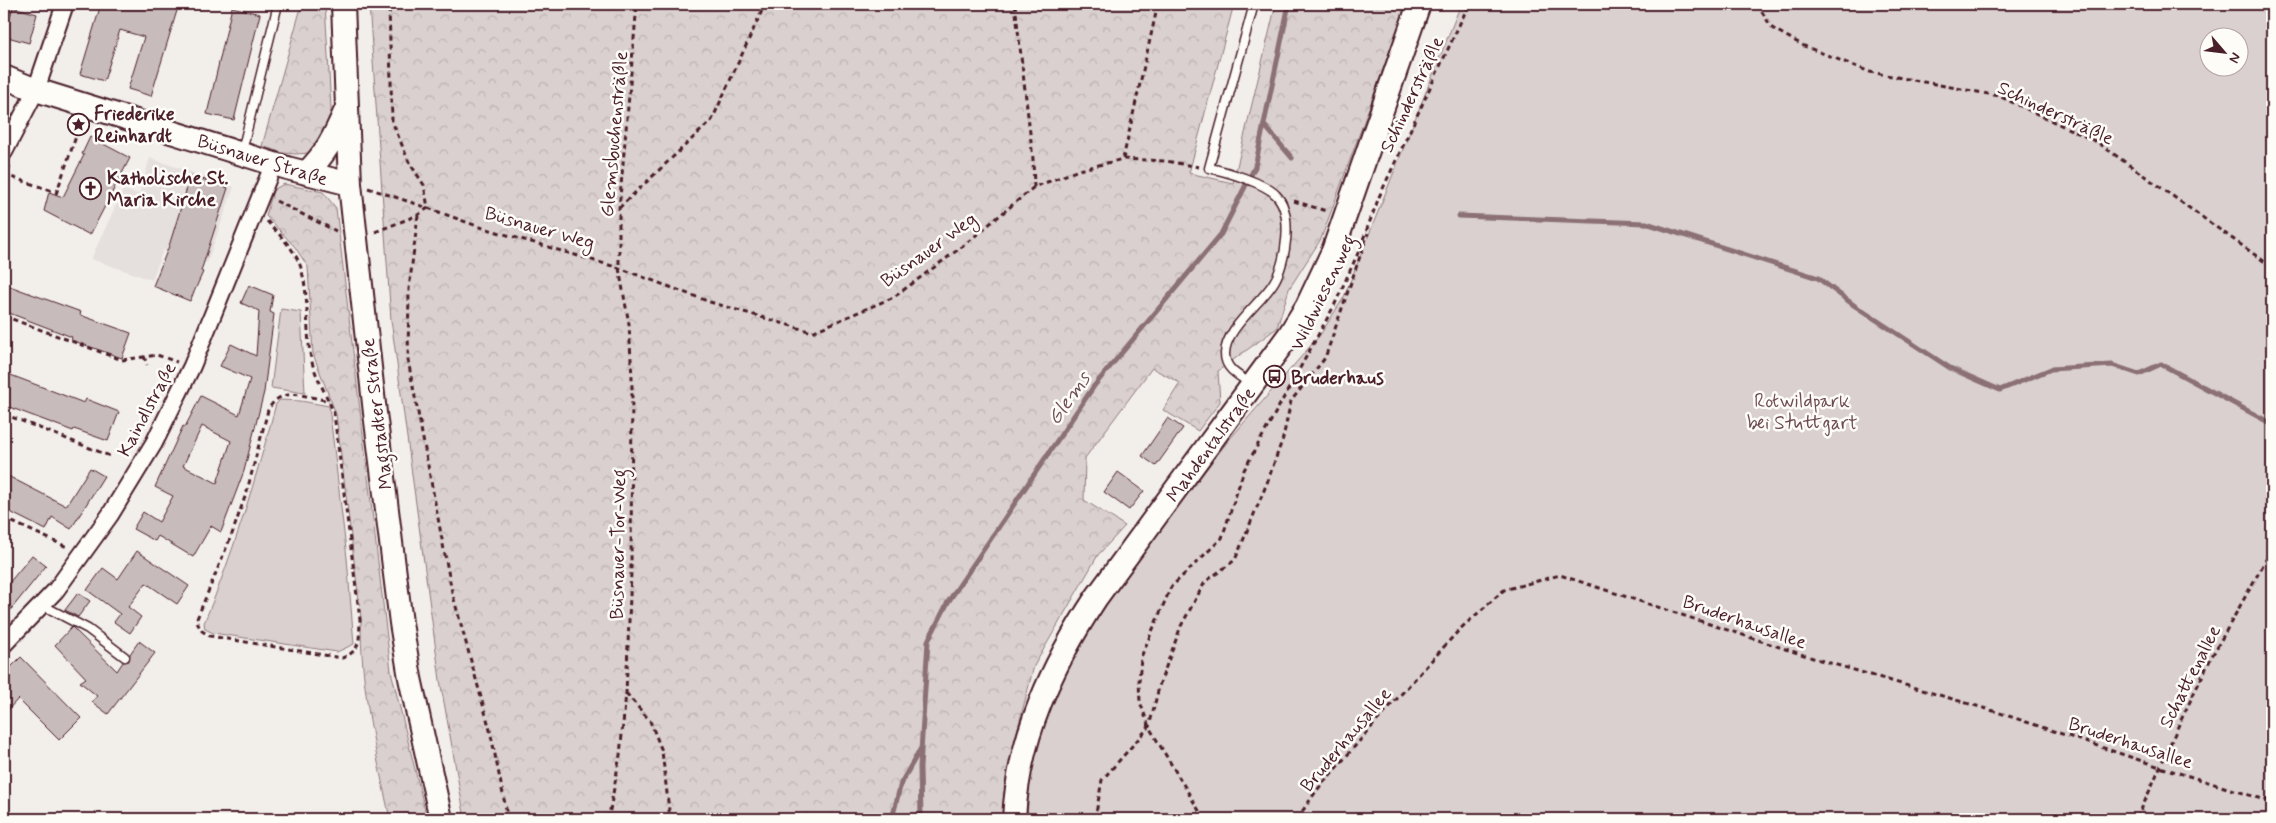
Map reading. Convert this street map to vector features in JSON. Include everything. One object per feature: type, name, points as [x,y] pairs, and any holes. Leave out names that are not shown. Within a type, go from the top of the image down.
[{"type":"main road","name":"Magstadter Straße","points":[[343,4],[350,184],[375,413],[401,624],[419,722],[441,819]]},
{"type":"main road","name":"Mahdentalstraße","points":[[1014,819],[1025,750],[1044,690],[1056,663],[1096,598],[1253,385],[1307,306],[1333,251],[1419,4]]},
{"type":"main road","name":"Büsnauer Straße","points":[[4,77],[36,90],[306,173],[350,184]]},
{"type":"main road","points":[[306,173],[320,160],[330,145],[347,108]]},
{"type":"street","points":[[4,152],[36,90],[65,4]]},
{"type":"street","name":"Kaindlstraße","points":[[4,644],[56,590],[110,515],[154,443],[192,366],[274,163]]},
{"type":"lane","points":[[242,153],[278,4]]},
{"type":"lane","points":[[1253,385],[1230,369],[1225,354],[1229,339],[1274,283],[1286,254],[1286,223],[1283,209],[1276,195],[1264,187],[1226,172],[1209,168],[1254,4]]},
{"type":"lane","points":[[42,604],[88,629],[125,657]]},
{"type":"path","points":[[374,232],[418,215],[428,208],[424,185],[409,162],[392,121],[389,4]]},
{"type":"path","name":"Glemsbuchensträßle","points":[[619,268],[619,208],[637,4]]},
{"type":"path","points":[[619,208],[712,120],[765,4]]},
{"type":"path","points":[[1015,4],[1034,187]]},
{"type":"path","points":[[1123,159],[1158,4]]},
{"type":"path","name":"Schindersträßle","points":[[1378,197],[1469,4]]},
{"type":"path","name":"Schindersträßle","points":[[1757,4],[1772,28],[1804,46],[1870,72],[1999,96],[2097,142],[2272,266]]},
{"type":"path","points":[[5,175],[56,193],[80,125]]},
{"type":"path","name":"Büsnauer Weg","points":[[350,184],[428,208],[477,226],[619,268],[710,302],[812,332],[894,297],[963,246],[1034,187],[1079,170],[1123,159],[1166,161],[1209,168]]},
{"type":"path","points":[[1276,195],[1326,211]]},
{"type":"path","points":[[1095,819],[1102,780],[1149,727],[1160,683],[1181,626],[1205,582],[1235,560],[1268,483],[1283,438],[1291,401],[1325,358],[1360,258],[1378,197]]},
{"type":"path","name":"Wildwiesenweg","points":[[1204,819],[1149,727],[1140,702],[1139,682],[1142,657],[1171,587],[1222,538],[1244,470],[1334,306],[1358,253],[1378,197]]},
{"type":"path","points":[[276,201],[336,231]]},
{"type":"path","points":[[256,208],[292,250],[301,267],[306,300],[310,354],[330,401],[334,414],[358,610],[359,646],[352,654],[342,658],[210,636],[202,631],[196,621],[232,534],[247,491],[268,410],[272,402],[280,396],[290,394],[330,401]]},
{"type":"path","points":[[418,215],[409,289],[408,360],[452,592],[490,730],[508,819]]},
{"type":"path","name":"Büsnauer-Tor-Weg","points":[[606,819],[620,755],[626,693],[631,572],[632,378],[629,324],[619,268]]},
{"type":"path","points":[[4,316],[122,360],[157,355],[192,366]]},
{"type":"path","points":[[144,356],[147,364]]},
{"type":"path","points":[[4,414],[110,456]]},
{"type":"path","points":[[4,518],[82,554]]},
{"type":"path","name":"Schattenallee","points":[[2137,819],[2212,656],[2272,549]]},
{"type":"path","name":"Bruderhausallee","points":[[1297,819],[1323,783],[1460,629],[1504,590],[1560,575],[1813,658],[1997,712],[2160,767],[2272,802]]},
{"type":"path","points":[[626,693],[650,721],[662,751],[670,819]]},
{"type":"shaded area","points":[[150,158],[234,187],[207,263],[163,250],[152,280],[91,259],[123,190],[139,194]]},
{"type":"green space","points":[[302,4],[325,4],[331,108],[330,127],[310,153],[283,153],[262,146]]},
{"type":"green space","points":[[369,4],[1234,4],[1189,173],[1233,183],[1276,4],[1407,4],[1321,239],[1289,289],[1277,328],[1218,371],[1220,402],[1198,431],[1163,410],[1180,383],[1152,368],[1085,458],[1084,500],[1125,526],[1098,555],[1034,666],[1014,743],[1002,819],[465,819],[440,680],[391,320]]},
{"type":"green space","name":"Rotwildpark bei Stuttgart","points":[[1461,4],[2272,4],[2272,819],[1027,819],[1030,768],[1062,670],[1117,585],[1228,441],[1320,335],[1344,297]]},
{"type":"green space","points":[[284,184],[323,192],[336,208],[391,671],[427,819],[390,819],[374,745],[366,695],[361,644],[361,618],[336,414],[313,354],[308,267],[295,247],[266,216],[273,190]]},
{"type":"green space","points":[[281,309],[301,312],[305,393],[271,388]]},
{"type":"green space","points":[[280,400],[301,401],[329,406],[347,558],[354,644],[337,652],[213,633],[205,629],[204,623],[235,542],[276,404]]},
{"type":"building","points":[[101,4],[179,4],[151,96],[128,89],[144,37],[120,30],[104,81],[80,74]]},
{"type":"building","points":[[13,7],[37,14],[29,43],[4,36]]},
{"type":"building","points":[[232,7],[260,14],[234,120],[207,114]]},
{"type":"building","name":"Katholische St. Maria Kirche","points":[[90,137],[130,158],[90,235],[44,211],[49,192],[63,197],[84,155],[82,154]]},
{"type":"building","points":[[191,175],[228,188],[201,271],[203,272],[190,301],[153,286],[169,246]]},
{"type":"building","points":[[4,284],[81,312],[80,315],[131,333],[122,358],[71,340],[72,337],[4,311]]},
{"type":"building","points":[[249,285],[273,295],[270,312],[274,314],[264,392],[244,471],[221,532],[211,526],[193,557],[158,536],[155,541],[133,529],[143,512],[159,522],[173,496],[155,487],[183,426],[185,427],[201,396],[239,415],[250,379],[220,366],[231,344],[256,356],[259,311],[241,303]],"holes":[[[202,426],[231,441],[217,483],[183,466]]]},
{"type":"building","points":[[8,374],[84,403],[86,399],[119,412],[108,441],[74,429],[73,431],[4,405],[4,375],[7,376]]},
{"type":"building","points":[[1168,418],[1183,428],[1156,466],[1142,456]]},
{"type":"building","points":[[90,468],[104,476],[71,529],[52,517],[46,530],[4,509],[4,474],[66,506]]},
{"type":"building","points":[[1118,472],[1144,491],[1129,510],[1104,492]]},
{"type":"building","points":[[137,551],[189,586],[177,604],[146,583],[128,607],[141,617],[130,633],[114,622],[120,614],[87,590],[103,568],[118,579]]},
{"type":"building","points":[[32,555],[46,566],[4,618],[4,589]]},
{"type":"building","points":[[78,593],[90,601],[78,617],[65,610]]},
{"type":"building","points":[[72,627],[117,671],[123,662],[129,661],[130,654],[139,641],[155,653],[108,714],[92,702],[97,696],[80,682],[86,678],[55,645]]},
{"type":"building","points":[[21,657],[81,718],[59,740],[18,699],[4,714],[4,674]]},
{"type":"waterway","name":"Glems","points":[[921,819],[920,767],[928,641],[948,602],[1094,386],[1221,234],[1255,167],[1289,4]]},
{"type":"waterway","points":[[1265,126],[1292,158]]},
{"type":"waterway","points":[[1459,216],[1646,223],[1818,278],[1855,306],[1950,368],[2000,390],[2051,369],[2112,365],[2139,374],[2161,364],[2272,424]]},
{"type":"waterway","name":"Glems","points":[[892,819],[901,783],[921,748]]},
{"type":"place","name":"Friederike Reinhardt","points":[[78,124]]},
{"type":"place","name":"Katholische St. Maria Kirche","points":[[91,188]]},
{"type":"place","name":"Bruderhaus","points":[[1275,377]]}]
